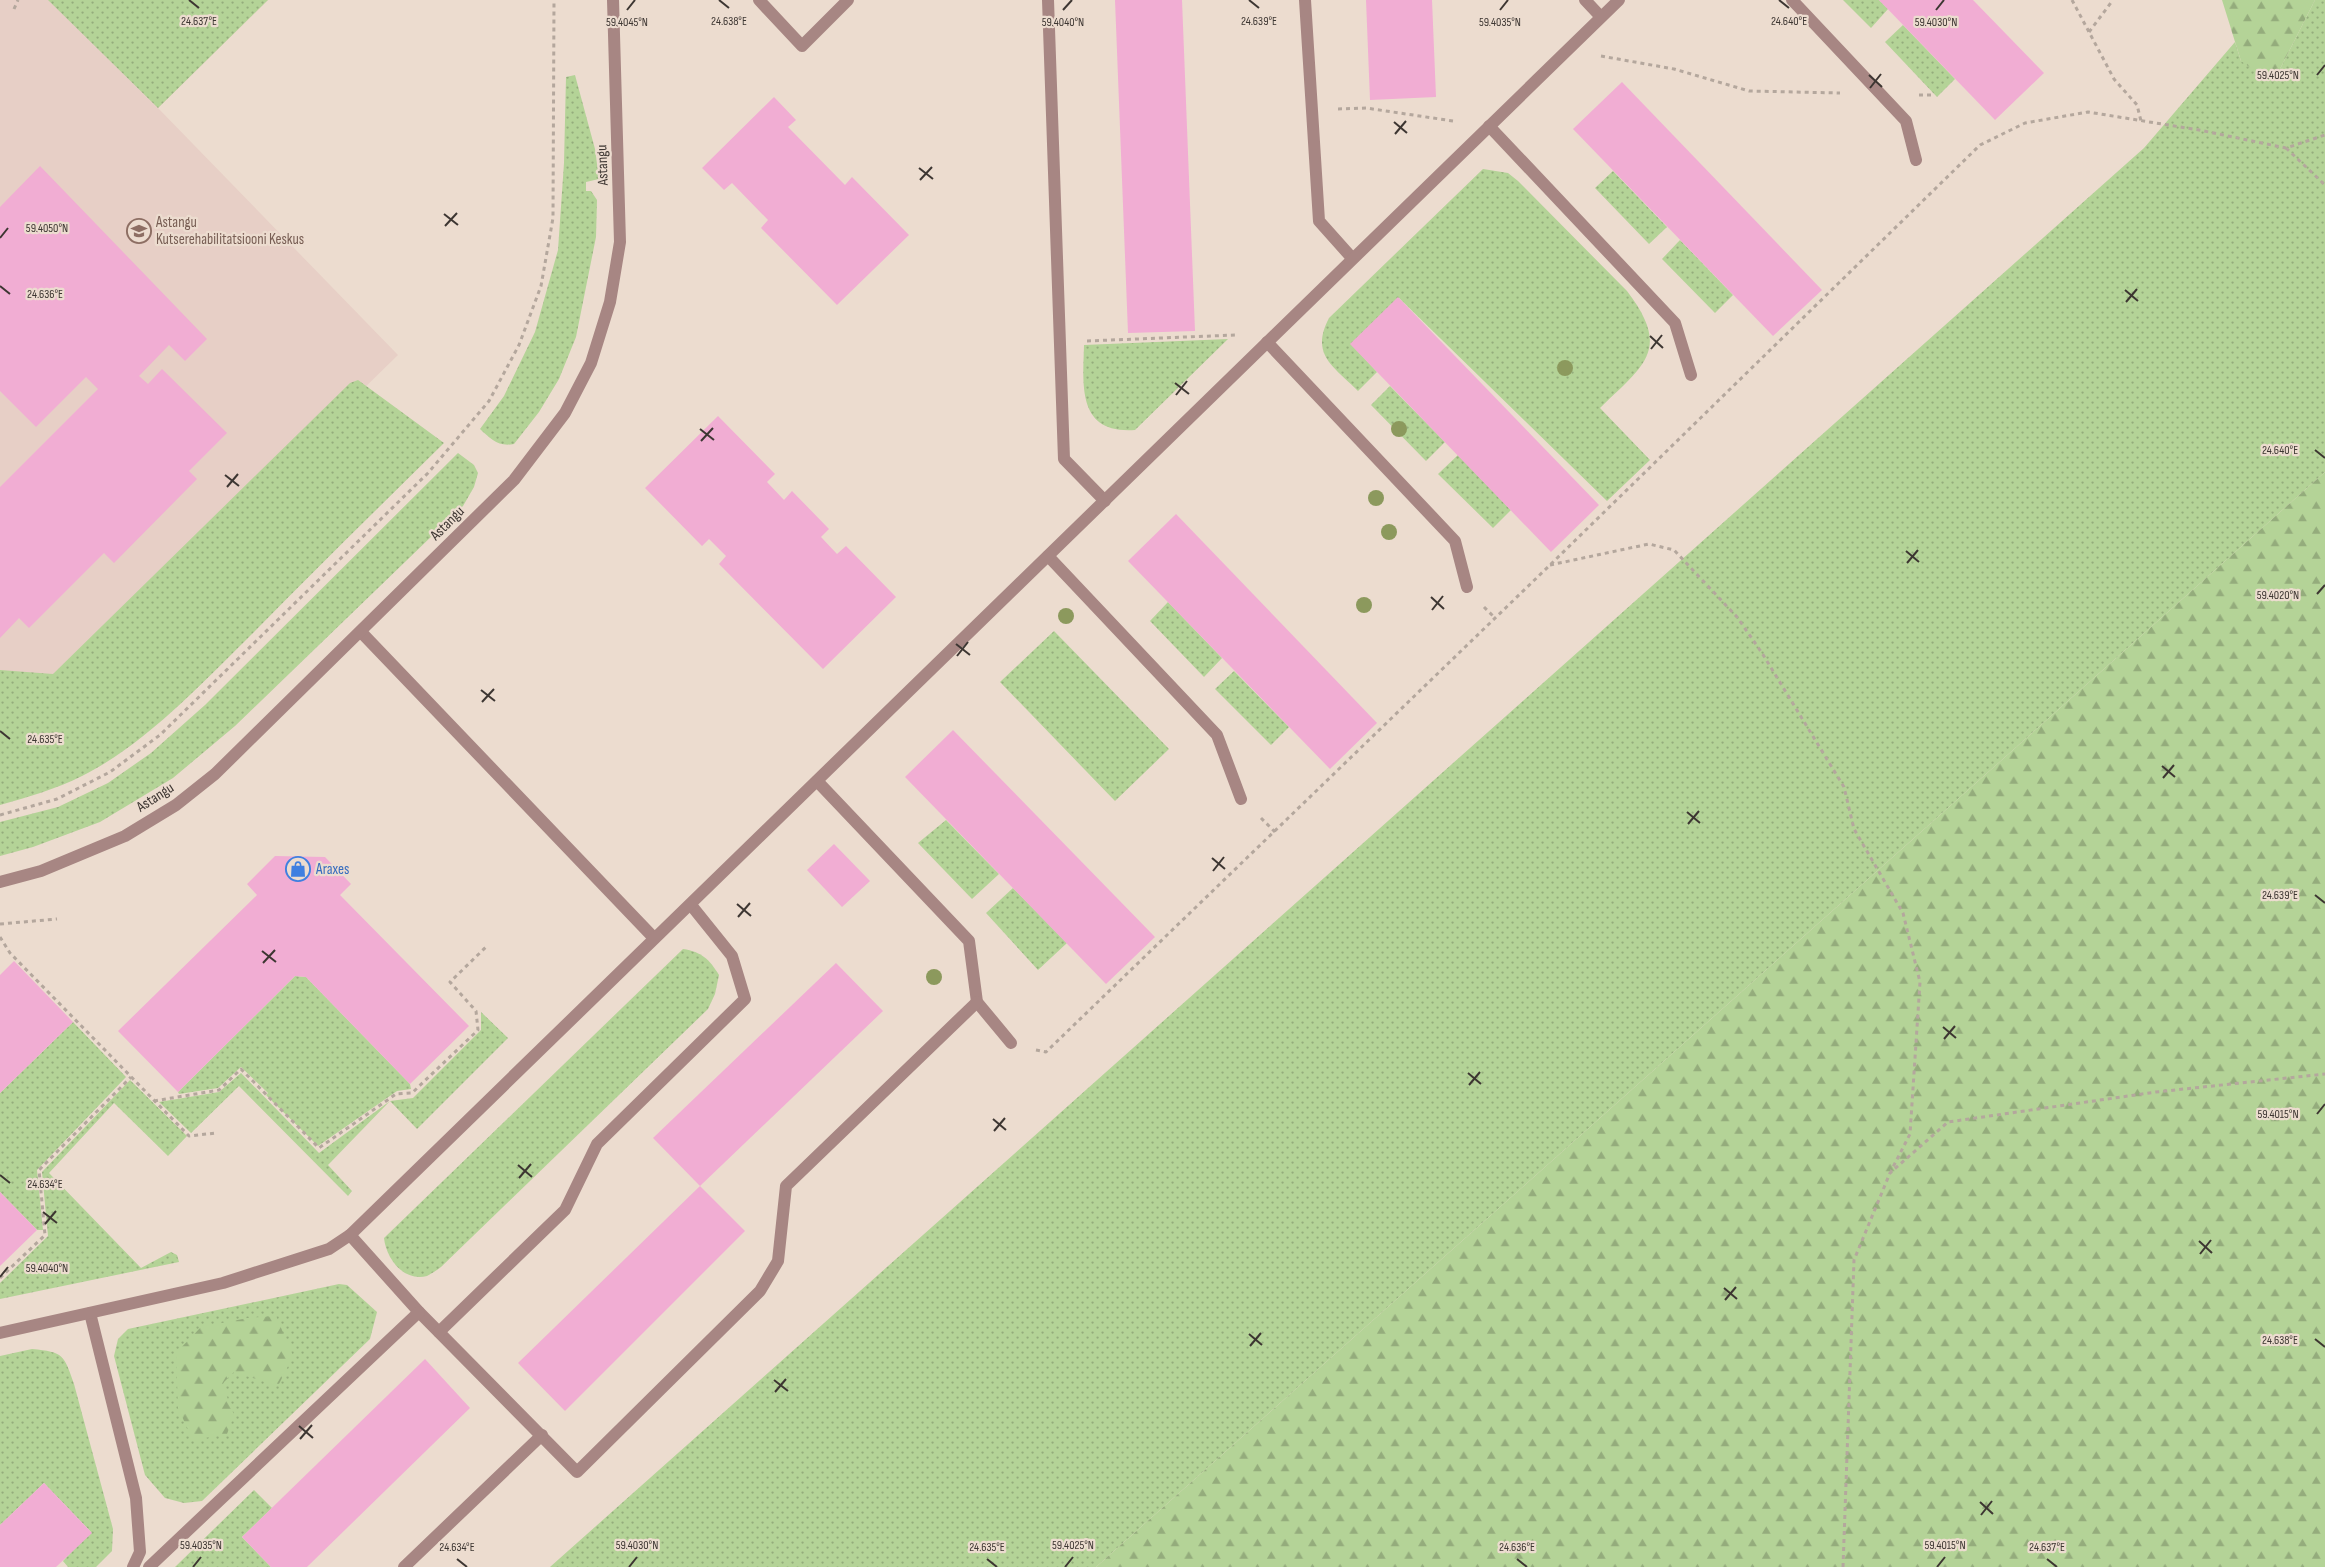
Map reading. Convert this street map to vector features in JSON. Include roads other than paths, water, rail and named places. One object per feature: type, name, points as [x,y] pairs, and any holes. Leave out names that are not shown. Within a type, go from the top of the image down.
[{"type":"street","name":"Astangu","points":[[0,882],[41,871],[125,836],[176,805],[215,774],[514,480],[565,413],[591,363],[610,302],[620,242],[613,0]]},
{"type":"street","points":[[759,0],[802,46],[848,0]]},
{"type":"street","points":[[1048,0],[1064,459],[1105,501]]},
{"type":"street","points":[[1305,0],[1319,220],[1352,258]]},
{"type":"street","points":[[1585,0],[1601,17]]},
{"type":"street","points":[[0,1333],[223,1283],[329,1249],[350,1235],[1619,0]]},
{"type":"street","points":[[1792,0],[1906,121],[1916,160]]},
{"type":"street","points":[[1489,126],[1675,323],[1691,375]]},
{"type":"street","points":[[1267,342],[1455,541],[1467,587]]},
{"type":"street","points":[[1048,556],[1217,735],[1241,799]]},
{"type":"street","points":[[361,632],[654,938]]},
{"type":"street","points":[[817,781],[969,941],[977,1002],[1011,1043]]},
{"type":"street","points":[[439,1332],[565,1210],[597,1144],[745,999],[732,956],[691,905]]},
{"type":"street","points":[[350,1235],[419,1312],[577,1472],[760,1291],[778,1261],[786,1186],[977,1002]]},
{"type":"street","points":[[149,1567],[419,1312]]},
{"type":"street","points":[[90,1313],[136,1498],[140,1552],[134,1567]]},
{"type":"street","points":[[404,1567],[542,1435]]},
{"type":"place","name":"Astangu Kutserehabilitatsiooni Keskus","points":[[139,231]]},
{"type":"place","name":"Araxes","points":[[298,869]]}]
